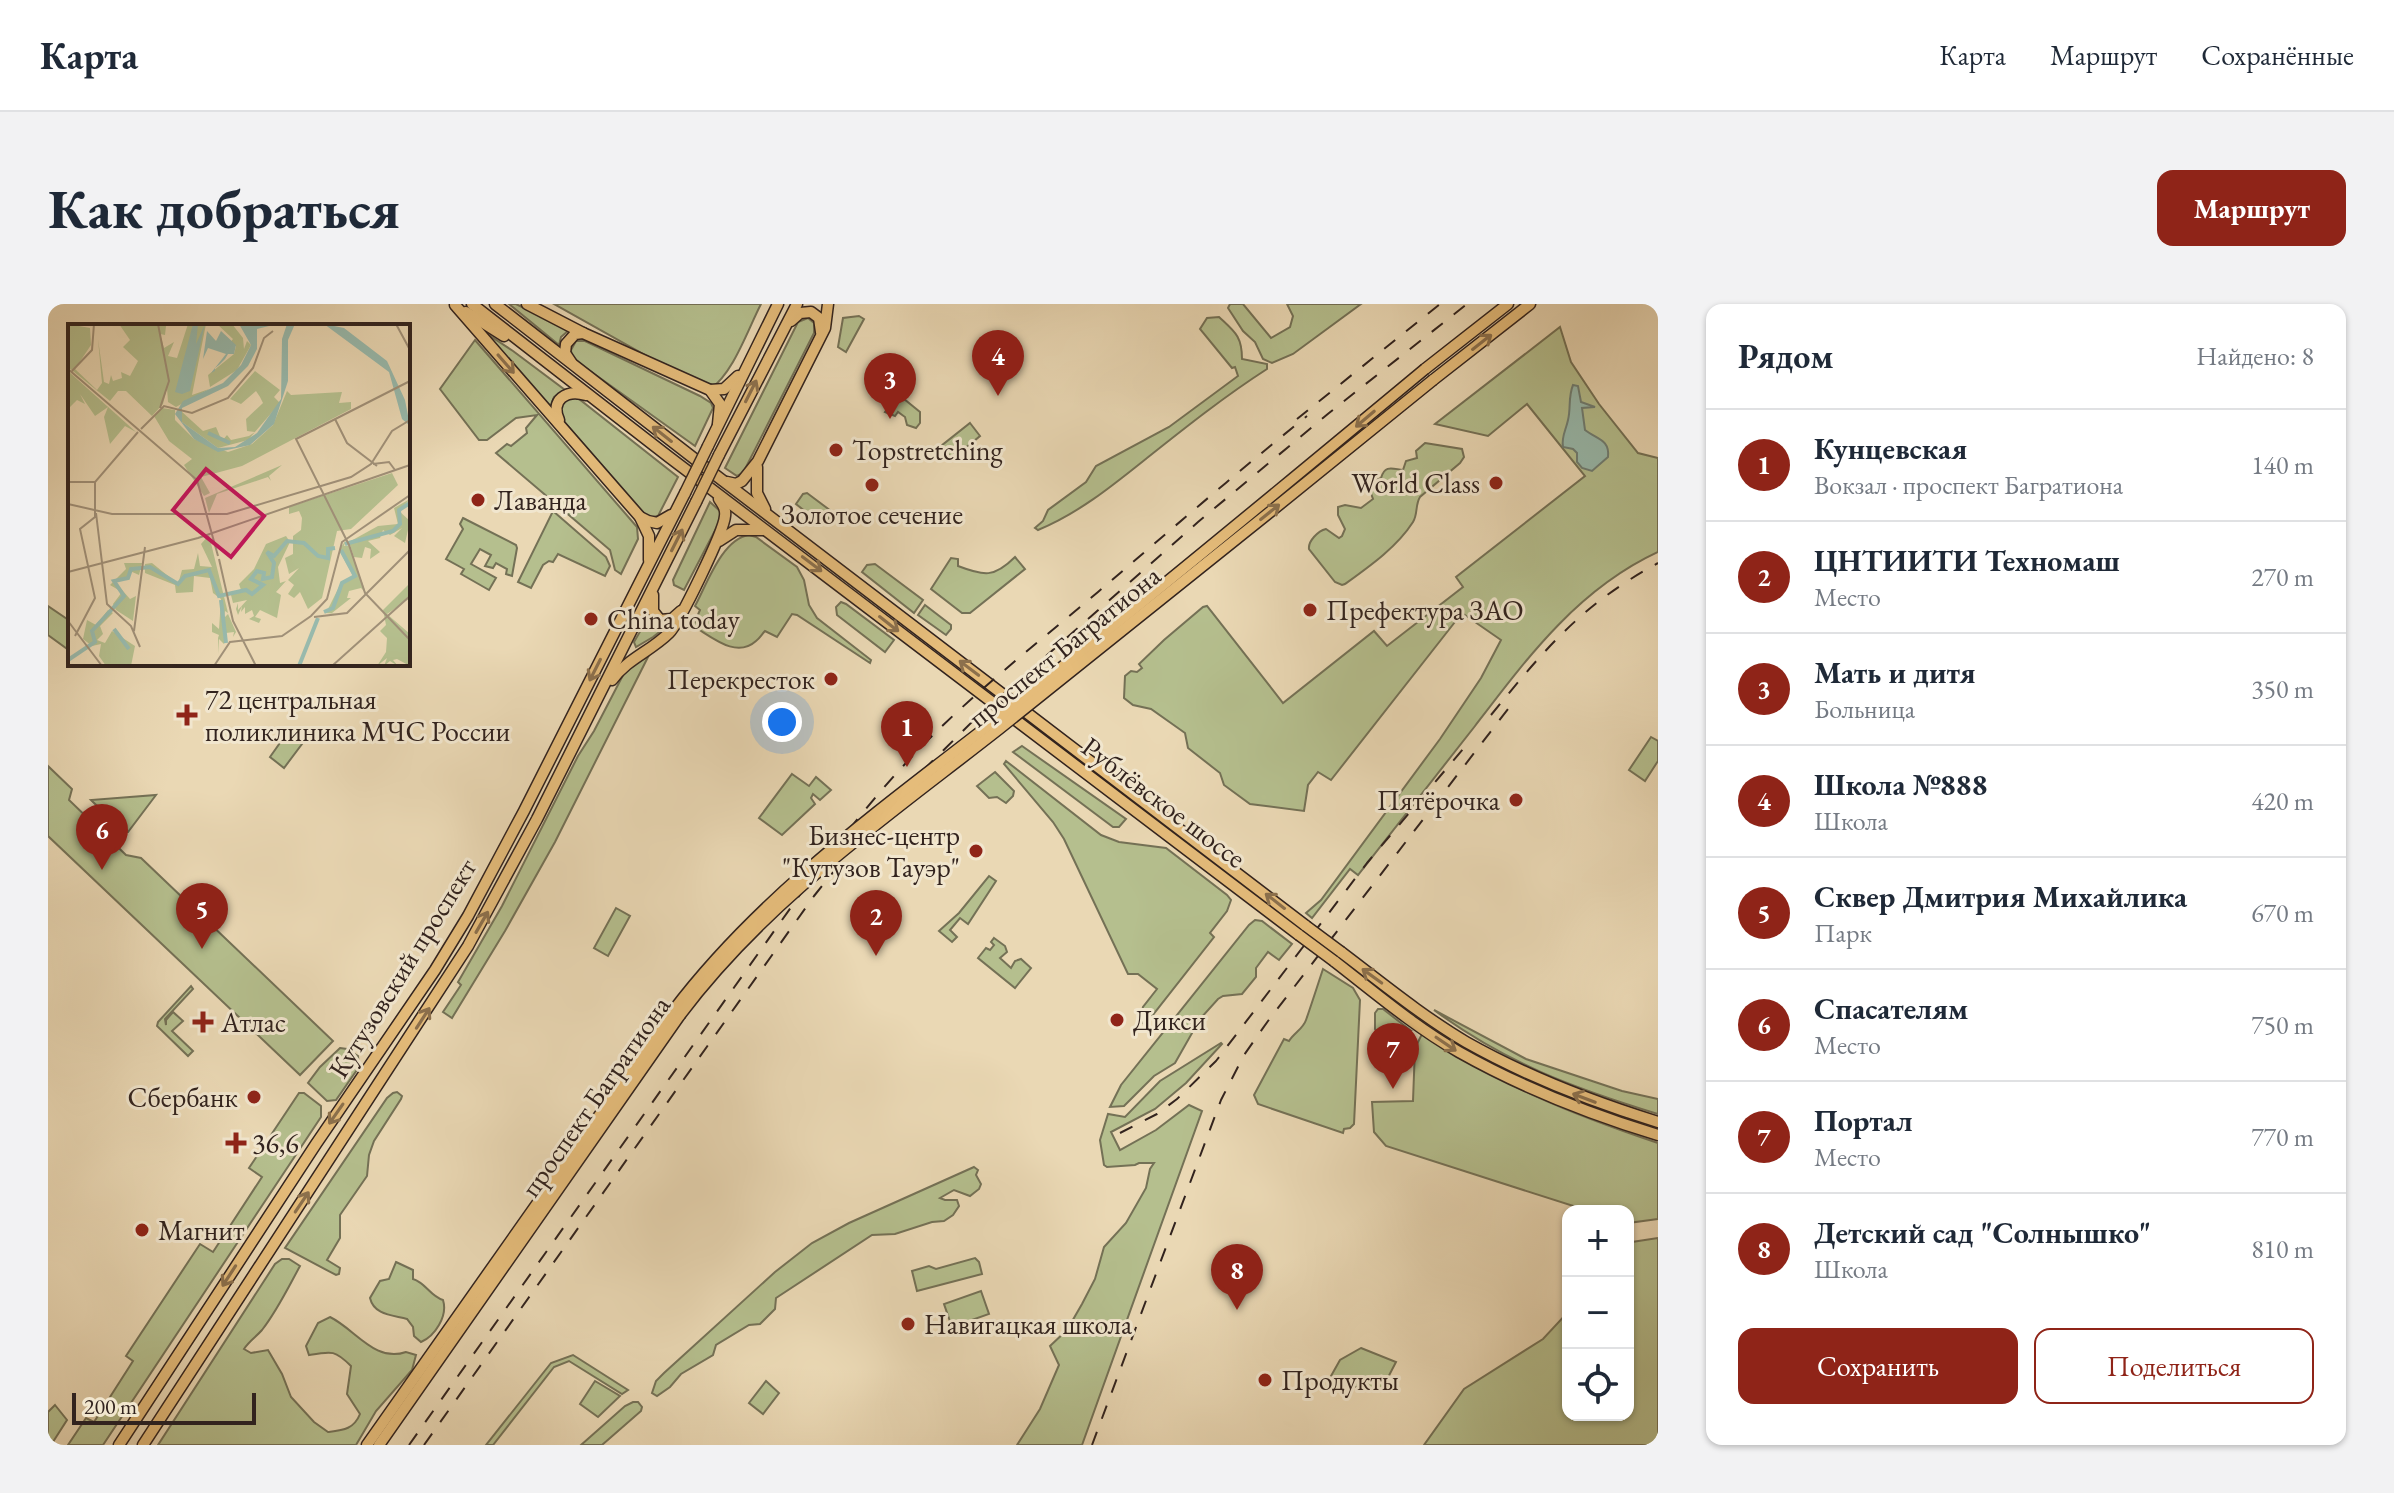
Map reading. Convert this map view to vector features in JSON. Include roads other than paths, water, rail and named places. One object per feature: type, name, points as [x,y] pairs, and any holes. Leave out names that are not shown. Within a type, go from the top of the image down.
[{"type":"main road","points":[[472,304],[549,364]]},
{"type":"main road","points":[[495,304],[560,355]]},
{"type":"main road","points":[[507,304],[560,355]]},
{"type":"main road","points":[[527,304],[583,333],[710,390],[727,387],[746,367]]},
{"type":"main road","name":"Кутузовский проспект","points":[[119,1445],[468,916],[676,511],[778,304]]},
{"type":"main road","name":"Кутузовский проспект","points":[[143,1445],[468,946],[498,895],[797,304]]},
{"type":"main road","points":[[722,480],[736,484],[742,481],[758,461],[821,338],[828,318],[828,304]]},
{"type":"main road","name":"проспект Багратиона","points":[[379,1445],[695,982],[726,948],[829,852],[1137,607],[1508,304]]},
{"type":"main road","name":"проспект Багратиона","points":[[367,1445],[676,1013],[731,954],[832,859],[1530,304]]},
{"type":"main road","points":[[454,305],[549,364]]},
{"type":"main road","points":[[454,305],[640,517],[649,536],[648,566]]},
{"type":"main road","points":[[783,328],[800,313],[811,312],[819,320],[821,338]]},
{"type":"main road","points":[[575,366],[565,353],[566,344],[575,334],[583,333]]},
{"type":"main road","name":"Рублёвское шоссе","points":[[560,355],[1303,931]]},
{"type":"main road","name":"Рублёвское шоссе","points":[[549,364],[1338,957],[1442,1026],[1517,1069],[1585,1099],[1658,1122]]},
{"type":"main road","points":[[710,390],[720,404],[718,424]]},
{"type":"main road","points":[[563,429],[555,413],[559,400],[569,392],[589,396]]},
{"type":"main road","points":[[758,461],[755,479],[757,493],[771,517]]},
{"type":"main road","points":[[714,491],[726,512],[714,549]]},
{"type":"main road","points":[[640,517],[657,523],[676,511]]},
{"type":"main road","points":[[593,708],[623,666],[676,625],[723,537],[736,530],[769,532]]},
{"type":"main road","points":[[658,579],[652,605],[656,617],[666,621],[672,619],[684,606]]},
{"type":"main road","name":"Рублёвское шоссе","points":[[1338,957],[1415,1023],[1458,1052],[1580,1109],[1658,1135]]},
{"type":"railway","points":[[1297,419],[1440,304]]},
{"type":"railway","points":[[424,1445],[814,896],[883,810],[977,717],[1198,522],[1467,304]]},
{"type":"railway","points":[[409,1445],[804,889],[892,778],[987,685],[1307,416]]},
{"type":"railway","points":[[1491,715],[1566,630],[1607,595],[1658,563]]},
{"type":"railway","points":[[1092,1445],[1221,1100],[1244,1055],[1508,709]]},
{"type":"railway","points":[[1120,1133],[1157,1114],[1216,1061],[1367,863],[1463,749]]},
{"type":"place","name":"Школа №888","points":[[998,396]]},
{"type":"place","name":"Мать и дитя","points":[[890,419]]},
{"type":"place","name":"Topstretching","points":[[836,450]]},
{"type":"place","name":"World Class","points":[[1496,483]]},
{"type":"place","name":"Золотое сечение","points":[[872,485]]},
{"type":"place","name":"Лаванда","points":[[478,500]]},
{"type":"place","name":"Префектура ЗАО","points":[[1310,610]]},
{"type":"place","name":"China today","points":[[591,619]]},
{"type":"place","name":"Перекресток","points":[[831,679]]},
{"type":"place","name":"72 центральная поликлиника МЧС России","points":[[187,715]]},
{"type":"place","name":"Кунцевская","points":[[907,767]]},
{"type":"place","name":"Пятёрочка","points":[[1516,800]]},
{"type":"place","name":"Бизнес-центр \"Кутузов Тауэр\"","points":[[976,851]]},
{"type":"place","name":"Спасателям","points":[[102,870]]},
{"type":"place","name":"Сквер Дмитрия Михайлика","points":[[202,949]]},
{"type":"place","name":"ЦНТИИТИ Техномаш","points":[[876,956]]},
{"type":"place","name":"Дикси","points":[[1117,1020]]},
{"type":"place","name":"Атлас","points":[[203,1022]]},
{"type":"place","name":"Портал","points":[[1393,1089]]},
{"type":"place","name":"Сбербанк","points":[[254,1097]]},
{"type":"place","name":"36,6","points":[[236,1143]]},
{"type":"place","name":"Магнит","points":[[142,1230]]},
{"type":"place","name":"Детский сад \"Солнышко\"","points":[[1237,1310]]},
{"type":"place","name":"Навигацкая школа","points":[[908,1324]]},
{"type":"place","name":"Продукты","points":[[1265,1380]]}]
